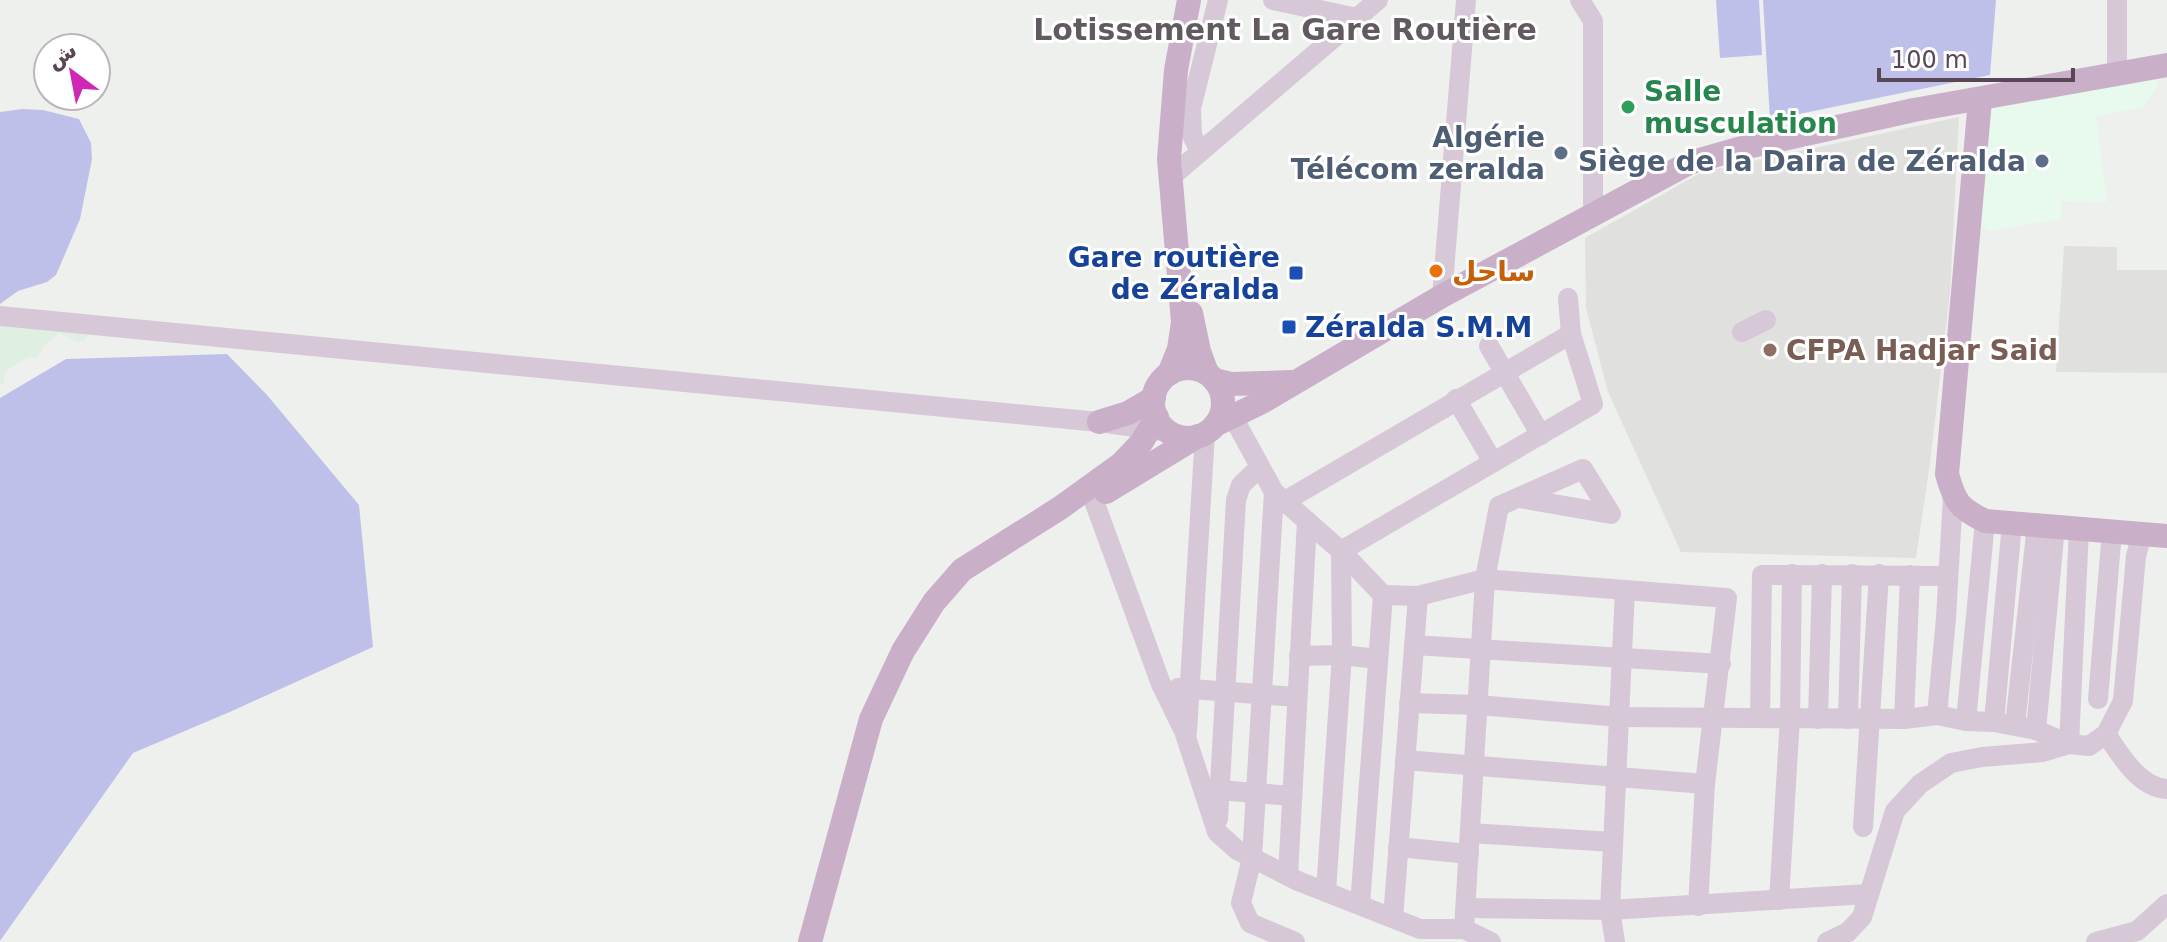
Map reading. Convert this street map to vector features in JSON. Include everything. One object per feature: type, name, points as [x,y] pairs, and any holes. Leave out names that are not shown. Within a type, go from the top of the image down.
[{"type":"main road","points":[[810,942],[871,719],[903,651],[942,591],[962,570],[1060,508],[1132,454],[1158,419],[1156,388],[1169,374],[1182,338],[1184,314],[1170,175],[1176,70],[1189,0]]},
{"type":"main road","points":[[927,615],[954,588],[984,565],[1213,428],[1442,296],[1689,163],[1725,152],[1914,110],[2167,65]]},
{"type":"main road","points":[[1980,100],[1947,474],[1953,495],[1962,509],[1985,521],[2160,536]]},
{"type":"main road","points":[[1132,454],[1125,437],[1106,423],[1128,413],[1158,419],[1179,436],[1213,428],[1220,417],[1223,397],[1210,376],[1192,321],[1172,140]]},
{"type":"main road","points":[[1169,374],[1188,368],[1231,384],[1293,382]]},
{"type":"street","points":[[1200,152],[1192,135],[1191,108],[1218,0]]},
{"type":"street","points":[[1273,0],[1327,6],[1357,18]]},
{"type":"street","points":[[1177,172],[1378,0]]},
{"type":"street","points":[[1442,296],[1466,0]]},
{"type":"street","points":[[1580,0],[1593,21],[1593,215]]},
{"type":"street","points":[[2117,0],[2117,73]]},
{"type":"street","points":[[1312,57],[1327,6]]},
{"type":"street","points":[[1341,551],[1593,404],[1571,334],[1568,298]]},
{"type":"street","points":[[0,316],[1106,423]]},
{"type":"street","points":[[1742,332],[1766,320]]},
{"type":"street","points":[[1280,497],[1571,334]]},
{"type":"street","points":[[1489,346],[1541,435]]},
{"type":"street","points":[[1456,399],[1493,462]]},
{"type":"street","points":[[1213,428],[1259,468],[1280,497],[1341,551],[1383,595],[1418,596],[1485,579],[1727,598],[1705,784],[1698,906]]},
{"type":"street","points":[[1186,737],[1213,428]]},
{"type":"street","points":[[1217,832],[1236,500],[1246,478],[1259,468]]},
{"type":"street","points":[[1937,715],[1953,495]]},
{"type":"street","points":[[1280,497],[1252,858],[1241,903],[1250,923],[1295,942]]},
{"type":"street","points":[[1464,929],[1485,579],[1499,506],[1519,498]]},
{"type":"street","points":[[1094,501],[1161,684],[1186,737],[1217,832],[1237,850],[1326,892],[1420,929],[1464,929],[1491,942]]},
{"type":"street","points":[[1288,876],[1307,521]]},
{"type":"street","points":[[1966,721],[1985,521]]},
{"type":"street","points":[[1994,722],[2012,523]]},
{"type":"street","points":[[2015,725],[2026,622],[2057,527]]},
{"type":"street","points":[[2057,527],[2071,696],[2069,744]]},
{"type":"street","points":[[2036,730],[2057,527]]},
{"type":"street","points":[[2098,699],[2112,531]]},
{"type":"street","points":[[1409,703],[1478,705],[1620,717],[1904,719],[1937,715],[2015,725],[2069,744],[2089,746],[2106,734],[2123,701],[2136,556],[2160,536]]},
{"type":"street","points":[[1326,892],[1342,655],[1341,551]]},
{"type":"street","points":[[1779,900],[1790,718],[1792,574]]},
{"type":"street","points":[[1818,719],[1822,574]]},
{"type":"street","points":[[1848,719],[1852,574]]},
{"type":"street","points":[[1863,827],[1879,574]]},
{"type":"street","points":[[1760,718],[1762,575],[1948,576]]},
{"type":"street","points":[[1904,719],[1910,575]]},
{"type":"street","points":[[1615,942],[1610,910],[1625,590]]},
{"type":"street","points":[[1360,905],[1383,595]]},
{"type":"street","points":[[1393,918],[1418,596]]},
{"type":"street","points":[[1946,618],[2026,622]]},
{"type":"street","points":[[1414,645],[1721,664]]},
{"type":"street","points":[[1299,656],[1342,655],[1378,659]]},
{"type":"street","points":[[1161,684],[1189,690],[1297,697]]},
{"type":"street","points":[[2071,696],[2123,701]]},
{"type":"street","points":[[2106,734],[2129,767],[2159,789],[2167,789]]},
{"type":"street","points":[[1827,942],[1848,932],[1862,917],[1895,811],[1920,784],[1951,763],[2043,752],[2069,744]]},
{"type":"street","points":[[1405,760],[1705,784]]},
{"type":"street","points":[[1219,790],[1292,796]]},
{"type":"street","points":[[1398,847],[1613,842]]},
{"type":"street","points":[[1466,908],[1610,910],[1868,894]]},
{"type":"street","points":[[2096,942],[2137,931],[2143,934],[2167,904]]},
{"type":"shaded area","points":[[1716,0],[1759,0],[1762,55],[1720,58]]},
{"type":"shaded area","points":[[1763,0],[1996,0],[1990,75],[1770,120]]},
{"type":"shaded area","name":"Siège de la Daira de Zéralda","points":[[2151,75],[2159,82],[2143,107],[2096,116],[2107,202],[2061,201],[2061,219],[1989,231],[1980,225],[1985,107]]},
{"type":"shaded area","points":[[32,109],[32,112],[51,112],[79,119],[91,143],[92,159],[80,219],[56,275],[47,282],[18,291],[0,304],[0,112]]},
{"type":"shaded area","name":"CFPA Hadjar Said","points":[[1959,117],[1950,293],[1916,558],[1681,552],[1608,392],[1586,308],[1585,238],[1702,172]]},
{"type":"shaded area","points":[[2064,246],[2117,247],[2117,270],[2167,270],[2167,373],[2056,372]]},
{"type":"shaded area","points":[[227,354],[267,395],[359,505],[373,647],[133,753],[0,941],[0,398],[66,359]]},
{"type":"sand","points":[[0,324],[89,333],[85,340],[77,342],[59,333],[44,346],[38,357],[27,358],[6,371],[3,385],[0,385]]},
{"type":"place","name":"Salle musculation","points":[[1628,107]]},
{"type":"place","name":"Algérie Télécom zeralda","points":[[1561,153]]},
{"type":"place","name":"Siège de la Daira de Zéralda","points":[[2042,161]]},
{"type":"place","name":"ساحل","points":[[1436,271]]},
{"type":"place","name":"Gare routière de Zéralda","points":[[1296,273]]},
{"type":"place","name":"Zéralda S.M.M","points":[[1289,327]]},
{"type":"place","name":"CFPA Hadjar Said","points":[[1770,350]]},
{"type":"district","name":"Lotissement La Gare Routière","points":[[1285,30]]}]
